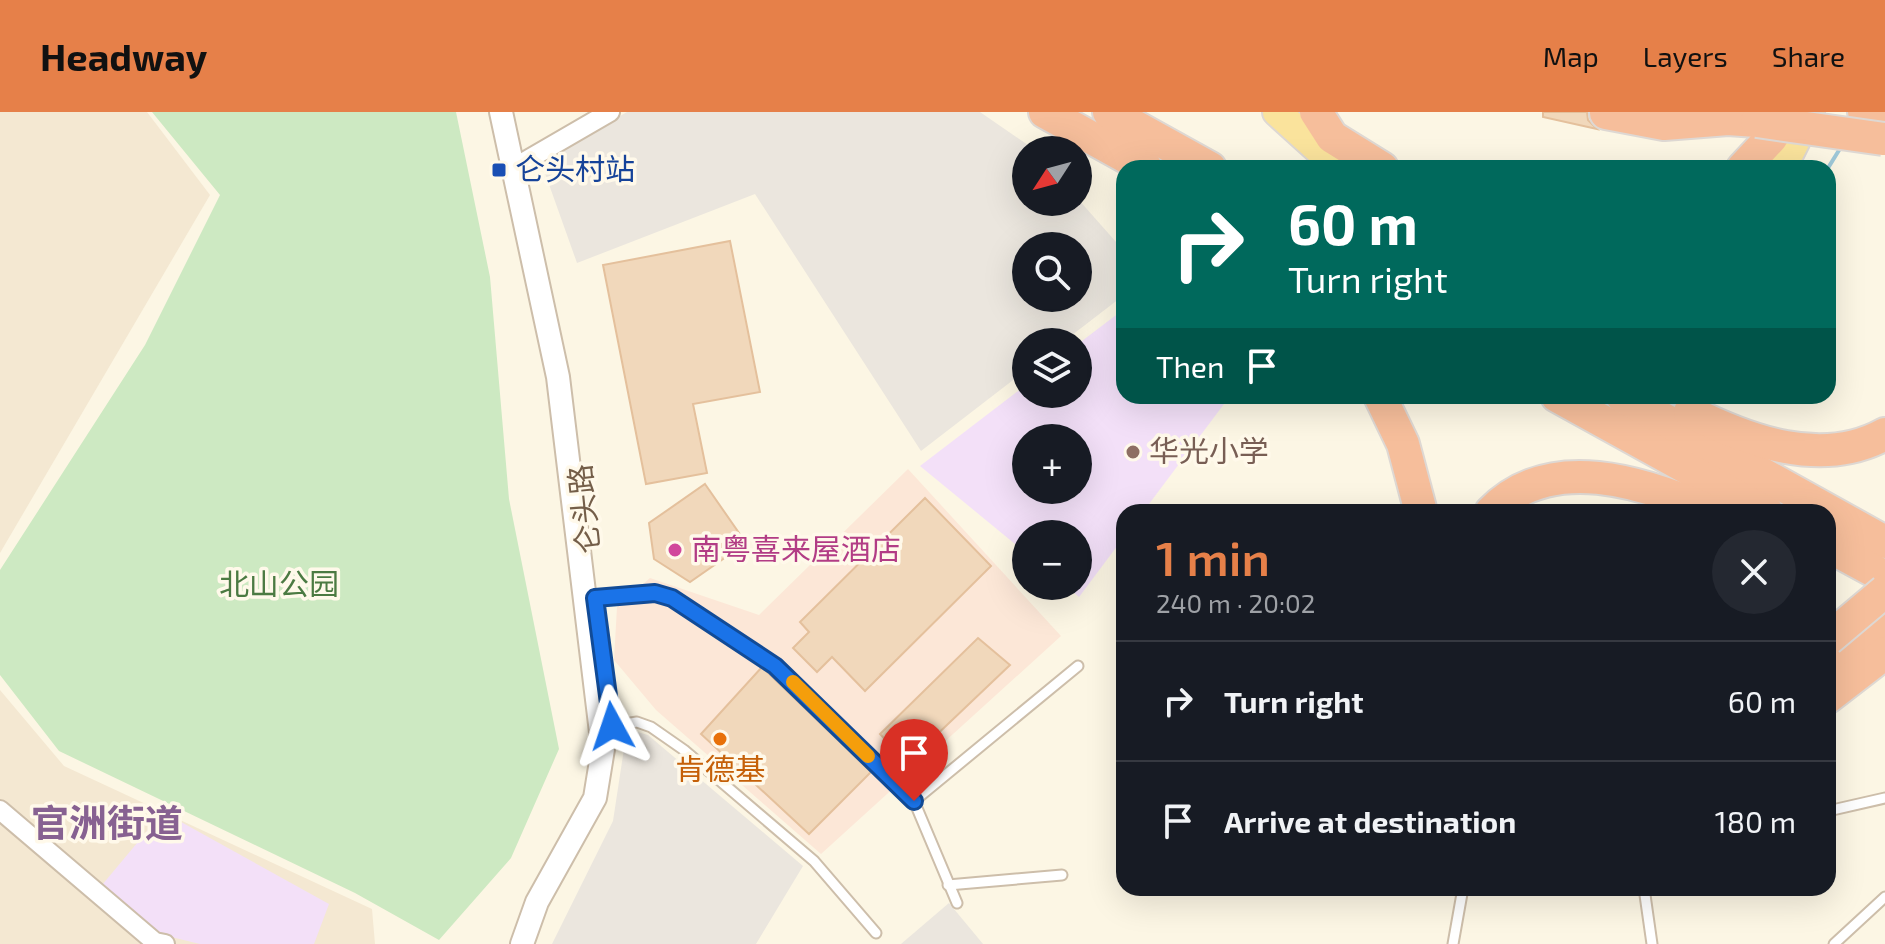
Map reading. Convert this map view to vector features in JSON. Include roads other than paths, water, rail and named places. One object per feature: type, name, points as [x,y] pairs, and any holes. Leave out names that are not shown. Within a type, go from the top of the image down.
[{"type":"highway","points":[[1038,112],[1116,164]]},
{"type":"highway","points":[[1045,112],[1132,160]]},
{"type":"highway","points":[[1109,112],[1197,160]]},
{"type":"highway","points":[[1316,112],[1332,137],[1369,160]]},
{"type":"highway","points":[[1864,112],[1884,133]]},
{"type":"highway","points":[[1606,113],[1664,124],[1772,116],[1884,133]]},
{"type":"highway","points":[[1750,160],[1771,138],[1772,116]]},
{"type":"highway","points":[[1384,404],[1403,444],[1419,504]]},
{"type":"highway","points":[[1571,404],[1753,504]]},
{"type":"highway","points":[[1636,404],[1817,504]]},
{"type":"highway","points":[[1677,404],[1754,440],[1828,461],[1849,461],[1885,452]]},
{"type":"highway","points":[[1754,440],[1824,451],[1863,444],[1885,434]]},
{"type":"highway","points":[[1501,504],[1519,490],[1542,481],[1587,476],[1640,487],[1689,504]]},
{"type":"highway","points":[[1836,515],[1885,542]]},
{"type":"highway","points":[[1836,550],[1885,577]]},
{"type":"highway","points":[[1836,574],[1885,599]]},
{"type":"highway","points":[[1836,632],[1885,591]]},
{"type":"highway","points":[[1836,658],[1885,619]]},
{"type":"highway","points":[[1836,691],[1885,653]]},
{"type":"main road","points":[[1277,112],[1330,160]]},
{"type":"main road","points":[[1786,160],[1810,112]]},
{"type":"street","name":"仑头路","points":[[501,112],[558,377],[603,749],[595,798],[537,902],[523,941]]},
{"type":"street","name":"仑头路","points":[[511,112],[568,368],[612,726],[608,783],[599,814],[571,868],[523,941]]},
{"type":"street","points":[[522,163],[610,112]]},
{"type":"street","points":[[0,810],[155,942],[165,944]]},
{"type":"lane","points":[[595,598],[655,593],[672,598],[775,666],[914,801],[957,903]]},
{"type":"lane","points":[[914,801],[1078,666]]},
{"type":"lane","points":[[612,726],[637,722],[651,727],[684,750],[814,861],[876,933]]},
{"type":"lane","points":[[1836,809],[1885,798]]},
{"type":"lane","points":[[948,885],[1062,875]]},
{"type":"lane","points":[[1453,944],[1462,896]]},
{"type":"lane","points":[[1645,896],[1652,944]]},
{"type":"lane","points":[[1834,944],[1885,897]]},
{"type":"waterway","points":[[1833,160],[1841,147]]},
{"type":"place","name":"仑头村站","points":[[499,170]]},
{"type":"place","name":"华光小学","points":[[1133,452]]},
{"type":"place","name":"南粤喜来屋酒店","points":[[675,550]]},
{"type":"place","name":"肯德基","points":[[720,739]]},
{"type":"district","name":"官洲街道","points":[[107,824]]},
{"type":"park label","name":"北山公园","points":[[279,585]]}]
